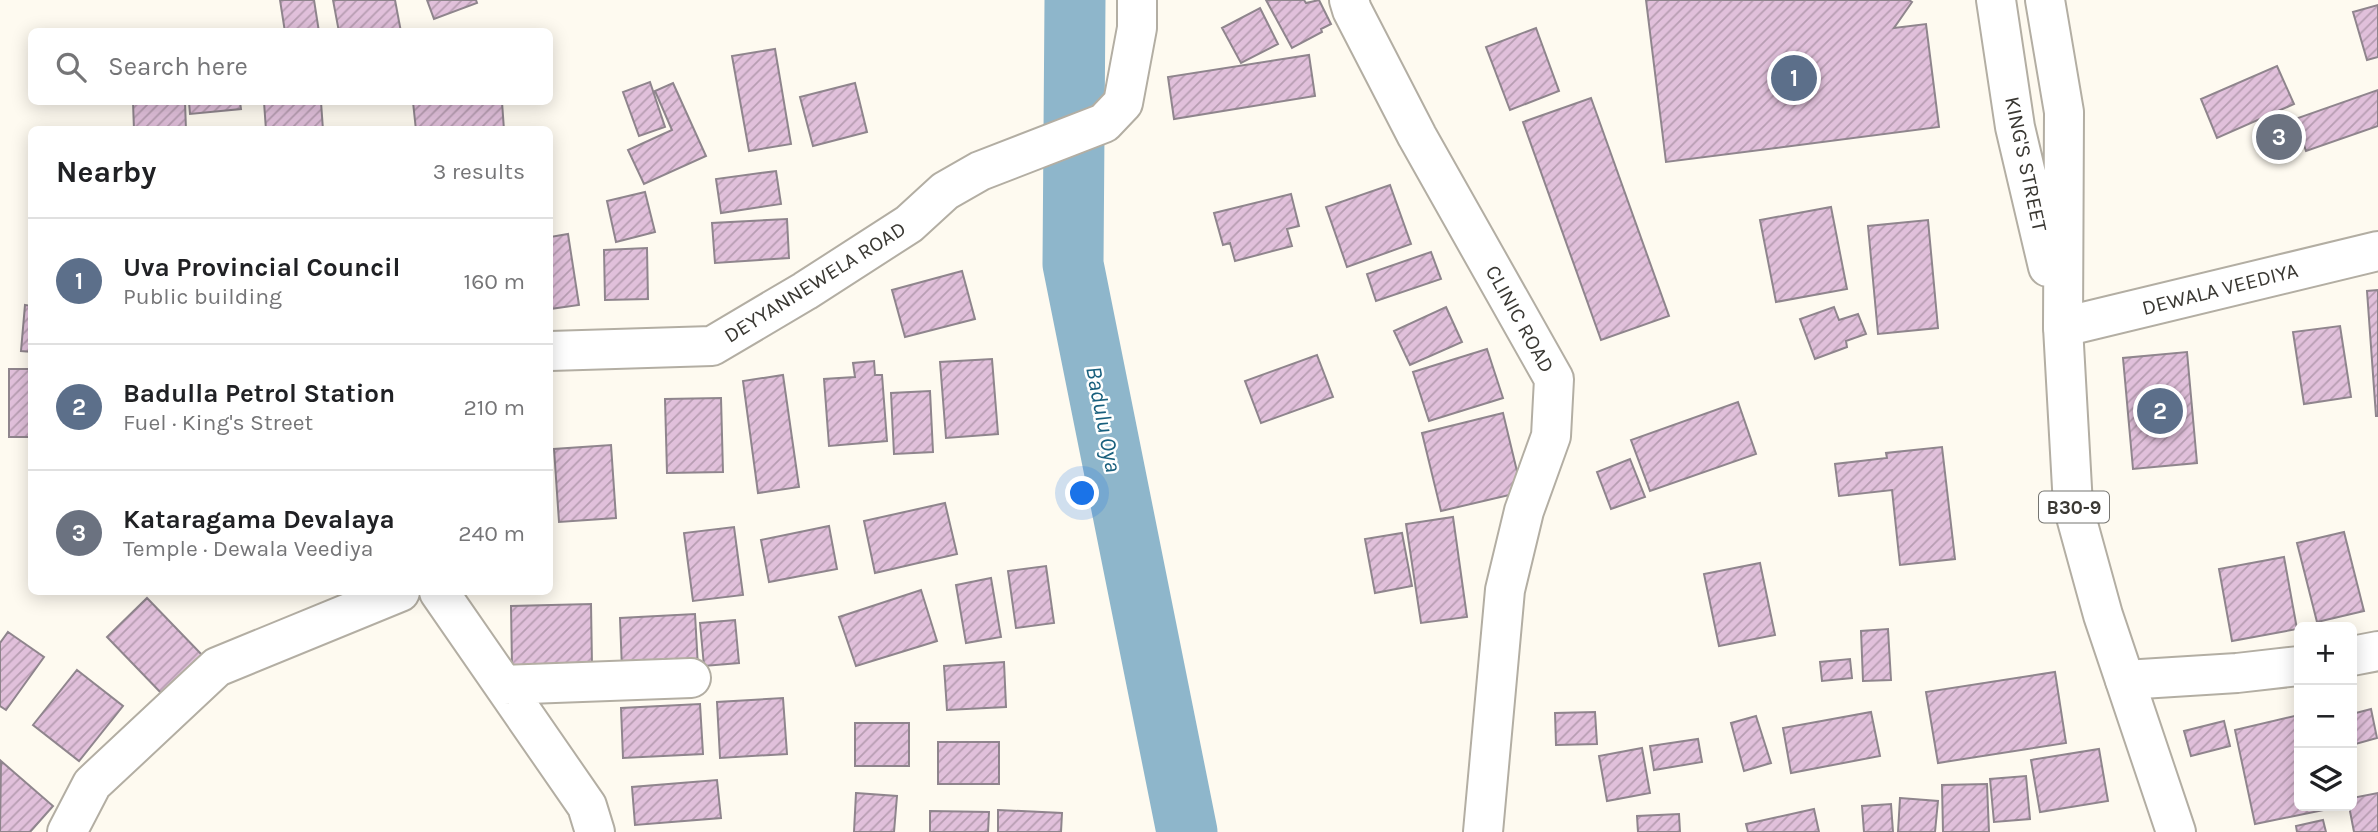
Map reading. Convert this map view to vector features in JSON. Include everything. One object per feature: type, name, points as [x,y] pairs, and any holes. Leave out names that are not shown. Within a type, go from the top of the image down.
[{"type":"street","name":"DEYYANNEWELA ROAD","points":[[553,351],[712,346],[805,291],[909,224],[945,191],[980,171],[1104,123],[1123,103],[1137,28],[1137,0]]},
{"type":"street","name":"CLINIC ROAD","points":[[1349,0],[1417,136],[1554,379],[1551,436],[1524,511],[1505,590],[1483,832]]},
{"type":"street","name":"KING'S STREET","points":[[1996,0],[2015,127],[2063,327]]},
{"type":"street","name":"KING'S STREET","points":[[2045,0],[2064,112],[2063,327],[2074,506],[2088,566],[2125,680]]},
{"type":"street","name":"DEWALA VEEDIYA","points":[[2063,327],[2378,251]]},
{"type":"street","points":[[67,832],[92,784],[217,667],[393,595]]},
{"type":"street","points":[[441,595],[587,806],[595,832]]},
{"type":"street","points":[[2357,655],[2378,651]]},
{"type":"street","points":[[2125,680],[2294,667]]},
{"type":"street","points":[[504,685],[691,678]]},
{"type":"street","name":"B30-9","points":[[2125,680],[2176,832]]},
{"type":"building","points":[[280,0],[314,0],[318,28],[284,28]]},
{"type":"building","points":[[333,0],[395,0],[400,28],[338,28]]},
{"type":"building","points":[[427,0],[476,0],[477,3],[434,19]]},
{"type":"building","points":[[1266,0],[1304,0],[1306,3],[1319,0],[1331,24],[1292,48]]},
{"type":"building","points":[[1646,0],[1909,0],[1912,2],[1894,28],[1926,24],[1939,127],[1666,162]]},
{"type":"building","points":[[2378,5],[2378,57],[2367,60],[2353,12]]},
{"type":"building","points":[[1260,8],[1278,44],[1241,63],[1222,28]]},
{"type":"building","points":[[1536,28],[1559,91],[1510,110],[1486,47]]},
{"type":"building","points":[[775,49],[791,144],[749,151],[732,56]]},
{"type":"building","points":[[1309,55],[1315,96],[1174,119],[1168,77]]},
{"type":"building","points":[[2277,66],[2294,104],[2217,138],[2201,99]]},
{"type":"building","points":[[650,82],[665,127],[639,136],[623,92]]},
{"type":"building","points":[[673,83],[706,156],[644,184],[628,150],[672,130],[655,91]]},
{"type":"building","points":[[855,83],[867,132],[813,146],[800,97]]},
{"type":"building","points":[[2378,90],[2378,126],[2306,151],[2295,119]]},
{"type":"building","points":[[1591,98],[1669,316],[1601,340],[1523,122]]},
{"type":"building","points":[[133,105],[185,105],[186,126],[134,126]]},
{"type":"building","points":[[189,105],[240,105],[241,109],[190,114]]},
{"type":"building","points":[[264,105],[321,105],[323,126],[266,126]]},
{"type":"building","points":[[413,105],[502,105],[504,126],[416,126]]},
{"type":"building","points":[[776,171],[781,204],[721,213],[716,179]]},
{"type":"building","points":[[1390,185],[1411,244],[1347,267],[1326,207]]},
{"type":"building","points":[[645,192],[655,232],[616,242],[607,201]]},
{"type":"building","points":[[1291,194],[1299,226],[1287,229],[1292,246],[1235,261],[1230,243],[1223,245],[1214,213]]},
{"type":"building","points":[[1831,207],[1847,289],[1776,302],[1760,220]]},
{"type":"building","points":[[787,219],[789,258],[715,263],[712,223]]},
{"type":"building","points":[[1928,220],[1938,328],[1878,334],[1868,226]]},
{"type":"building","points":[[568,234],[579,305],[553,309],[553,236]]},
{"type":"building","points":[[647,248],[648,299],[605,300],[604,250]]},
{"type":"building","points":[[1431,252],[1441,279],[1376,301],[1367,274]]},
{"type":"building","points":[[962,271],[975,319],[905,337],[892,290]]},
{"type":"building","points":[[2378,290],[2378,416],[2376,416],[2367,291]]},
{"type":"building","points":[[25,305],[28,305],[28,352],[21,351]]},
{"type":"building","points":[[1446,307],[1462,342],[1410,365],[1394,331]]},
{"type":"building","points":[[1834,307],[1839,320],[1858,314],[1866,334],[1846,341],[1847,347],[1815,359],[1800,319]]},
{"type":"building","points":[[2340,326],[2351,397],[2304,404],[2293,332]]},
{"type":"building","points":[[1487,349],[1503,398],[1429,421],[1413,372]]},
{"type":"building","points":[[2187,352],[2197,463],[2133,469],[2123,358]]},
{"type":"building","points":[[1317,355],[1333,397],[1261,423],[1245,381]]},
{"type":"building","points":[[992,359],[998,434],[946,438],[940,362]]},
{"type":"building","points":[[874,361],[875,375],[882,375],[887,441],[829,446],[824,379],[855,377],[853,363]]},
{"type":"building","points":[[9,369],[28,369],[28,437],[9,437]]},
{"type":"building","points":[[783,375],[799,487],[758,493],[743,381]]},
{"type":"building","points":[[930,391],[933,452],[894,454],[891,393]]},
{"type":"building","points":[[721,398],[723,472],[667,473],[665,399]]},
{"type":"building","points":[[1738,402],[1756,454],[1650,491],[1631,440]]},
{"type":"building","points":[[1503,413],[1522,492],[1441,511],[1422,433]]},
{"type":"building","points":[[611,445],[616,518],[559,522],[554,449]]},
{"type":"building","points":[[1942,447],[1955,559],[1900,565],[1892,490],[1839,496],[1835,464],[1887,458],[1886,453]]},
{"type":"building","points":[[1630,459],[1645,497],[1611,509],[1597,472]]},
{"type":"building","points":[[945,503],[957,554],[875,573],[864,521]]},
{"type":"building","points":[[1453,517],[1467,617],[1421,623],[1406,524]]},
{"type":"building","points":[[829,526],[837,569],[769,582],[761,540]]},
{"type":"building","points":[[734,527],[743,595],[693,601],[684,533]]},
{"type":"building","points":[[2344,532],[2364,611],[2317,622],[2297,543]]},
{"type":"building","points":[[1402,533],[1412,586],[1375,593],[1365,539]]},
{"type":"building","points":[[2284,557],[2296,622],[2294,630],[2232,641],[2219,569]]},
{"type":"building","points":[[1760,563],[1775,635],[1719,646],[1704,574]]},
{"type":"building","points":[[1046,566],[1054,623],[1016,628],[1008,571]]},
{"type":"building","points":[[991,578],[1001,637],[966,643],[956,585]]},
{"type":"building","points":[[921,590],[937,641],[856,666],[839,617]]},
{"type":"building","points":[[147,598],[204,657],[164,696],[107,637]]},
{"type":"building","points":[[591,604],[592,666],[512,667],[511,606]]},
{"type":"building","points":[[695,614],[698,667],[622,670],[620,618]]},
{"type":"building","points":[[735,620],[739,663],[704,666],[700,623]]},
{"type":"building","points":[[1888,629],[1891,680],[1863,681],[1861,631]]},
{"type":"building","points":[[8,632],[44,657],[6,710],[0,706],[0,643]]},
{"type":"building","points":[[1850,659],[1852,678],[1822,681],[1820,662]]},
{"type":"building","points":[[1004,662],[1006,707],[947,710],[944,666]]},
{"type":"building","points":[[77,670],[123,706],[79,761],[33,725]]},
{"type":"building","points":[[2055,672],[2066,743],[1938,763],[1926,692]]},
{"type":"building","points":[[783,698],[787,754],[720,758],[717,702]]},
{"type":"building","points":[[700,704],[703,754],[623,758],[621,708]]},
{"type":"building","points":[[2371,709],[2377,738],[2357,744],[2357,713]]},
{"type":"building","points":[[1595,712],[1597,744],[1556,745],[1555,713]]},
{"type":"building","points":[[1871,712],[1880,756],[1791,773],[1783,728]]},
{"type":"building","points":[[1756,716],[1771,763],[1744,771],[1731,723]]},
{"type":"building","points":[[2294,716],[2294,811],[2319,811],[2255,824],[2235,730]]},
{"type":"building","points":[[2224,721],[2230,746],[2191,756],[2184,731]]},
{"type":"building","points":[[855,723],[909,723],[909,766],[855,766]]},
{"type":"building","points":[[1698,739],[1702,762],[1654,770],[1650,746]]},
{"type":"building","points":[[938,742],[999,742],[999,784],[938,784]]},
{"type":"building","points":[[1642,748],[1650,793],[1607,801],[1599,756]]},
{"type":"building","points":[[2099,749],[2108,801],[2040,812],[2031,760]]},
{"type":"building","points":[[1,761],[53,806],[30,832],[0,832]]},
{"type":"building","points":[[2026,776],[2030,819],[1994,822],[1990,779]]},
{"type":"building","points":[[717,780],[721,818],[635,825],[632,787]]},
{"type":"building","points":[[1987,784],[1989,832],[1943,832],[1942,785]]},
{"type":"building","points":[[856,793],[897,796],[894,832],[854,832]]},
{"type":"building","points":[[2378,793],[2378,832],[2354,832],[2350,811],[2357,811],[2357,797]]},
{"type":"building","points":[[1900,798],[1938,801],[1935,832],[1898,832]]},
{"type":"building","points":[[1891,804],[1893,832],[1864,832],[1862,806]]},
{"type":"building","points":[[1814,809],[1819,832],[1748,832],[1746,824]]},
{"type":"building","points":[[998,810],[1062,813],[1061,832],[998,832]]},
{"type":"building","points":[[930,811],[989,812],[988,832],[930,832]]},
{"type":"building","points":[[1679,814],[1680,832],[1638,832],[1637,816]]},
{"type":"building","points":[[2323,820],[2326,832],[2297,832],[2296,826]]},
{"type":"waterway","name":"Badulu Oya","points":[[1075,0],[1073,264],[1187,832]]},
{"type":"place","name":"Uva Provincial Council","points":[[1794,78]]},
{"type":"place","name":"Kataragama Devalaya","points":[[2279,137]]},
{"type":"place","name":"Badulla Petrol Station","points":[[2160,411]]}]
